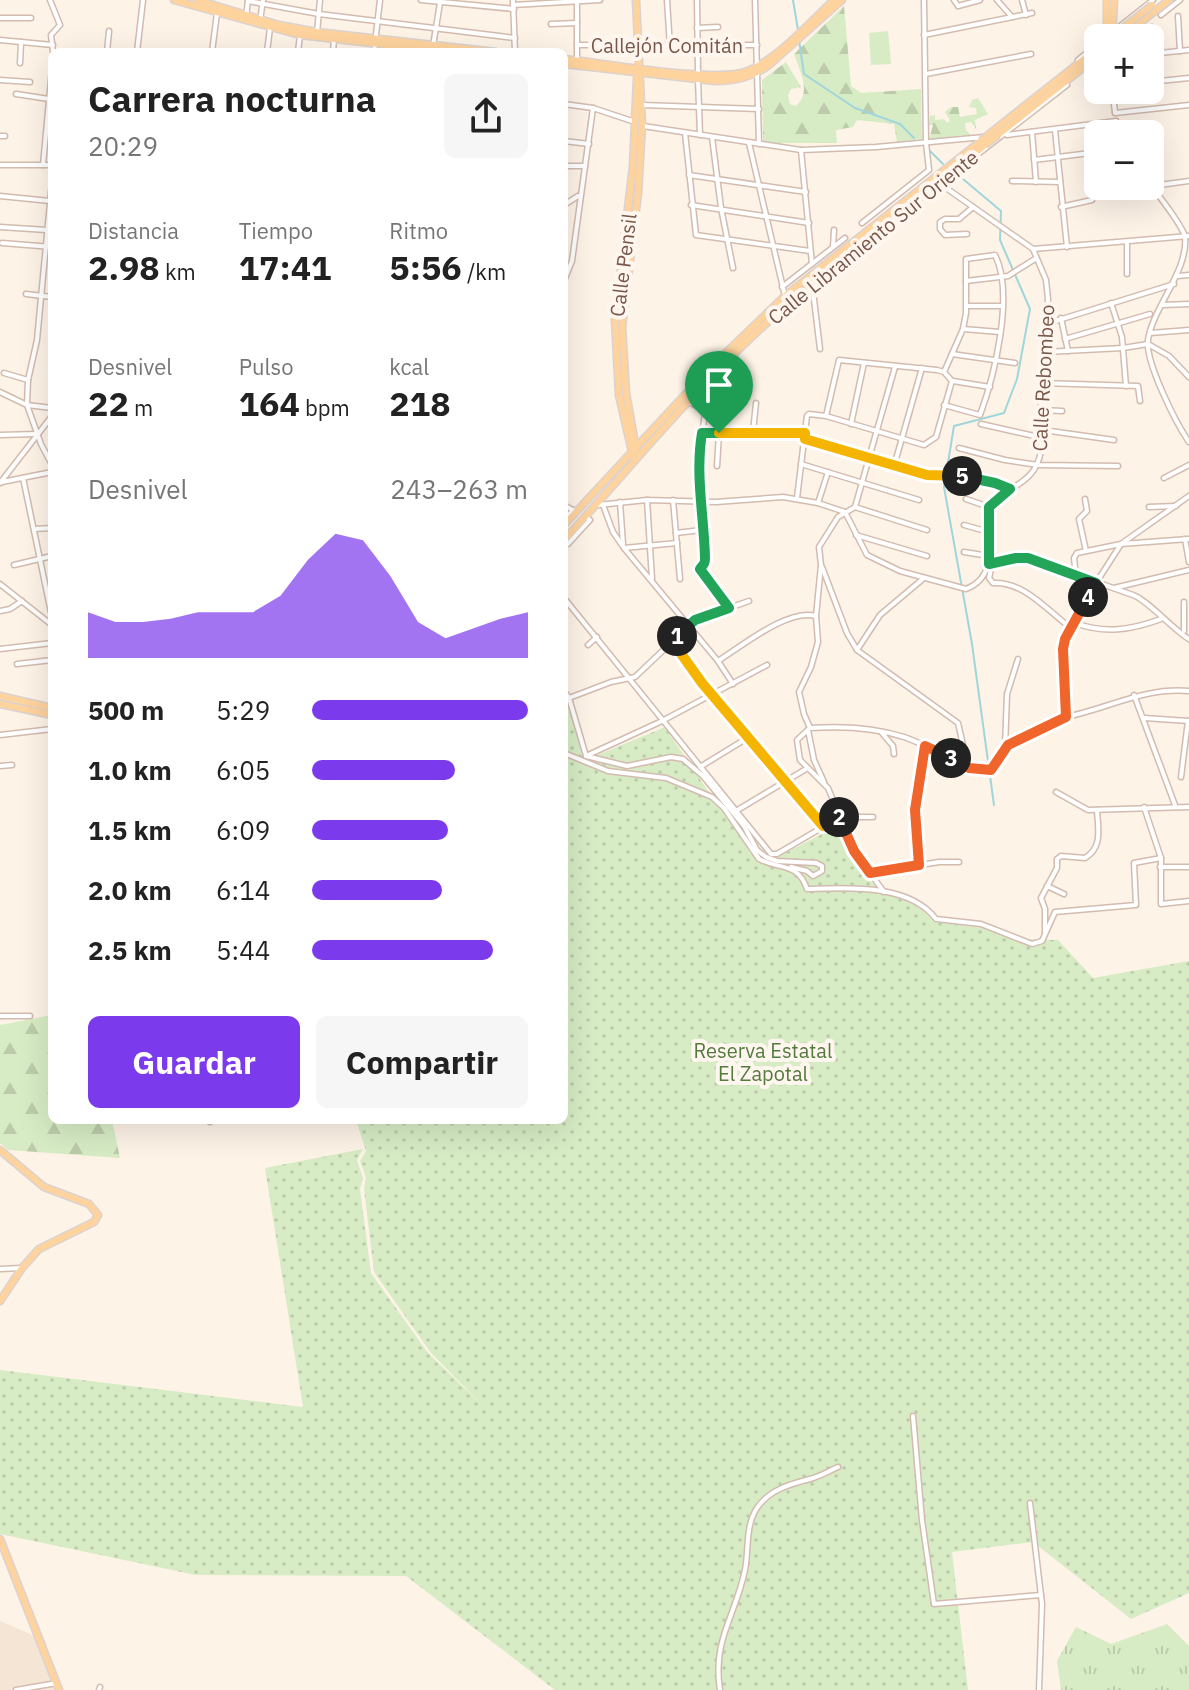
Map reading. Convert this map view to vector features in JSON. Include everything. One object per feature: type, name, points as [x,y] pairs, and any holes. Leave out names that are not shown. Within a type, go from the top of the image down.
[{"type":"main road","points":[[174,0],[214,7]]},
{"type":"main road","points":[[197,0],[259,22],[334,39],[375,41]]},
{"type":"main road","name":"Calle Pensil","points":[[635,454],[626,393],[622,327],[638,193],[636,0]]},
{"type":"main road","points":[[807,29],[834,0]]},
{"type":"main road","points":[[568,62],[729,81],[758,69],[842,0]]},
{"type":"main road","points":[[1107,0],[1108,24]]},
{"type":"main road","points":[[1111,24],[1114,0]]},
{"type":"main road","points":[[1125,24],[1155,0]]},
{"type":"main road","points":[[1140,24],[1170,0]]},
{"type":"main road","points":[[259,22],[300,35],[426,48]]},
{"type":"main road","name":"Calle Libramiento Sur Oriente","points":[[568,519],[812,283],[967,161],[983,140],[1084,57]]},
{"type":"main road","points":[[568,61],[639,71]]},
{"type":"main road","name":"Calle Libramiento Sur Oriente","points":[[568,538],[707,371],[785,296],[969,150],[1084,68]]},
{"type":"main road","name":"Calle Pensil","points":[[639,71],[642,105],[639,124]]},
{"type":"main road","points":[[0,696],[48,707]]},
{"type":"main road","points":[[0,704],[48,714]]},
{"type":"main road","points":[[0,1151],[44,1187],[89,1204],[98,1215],[94,1222],[48,1243],[22,1268],[0,1301]]},
{"type":"main road","points":[[0,1539],[58,1687]]},
{"type":"street","points":[[0,40],[53,45],[51,35],[60,25],[50,0]]},
{"type":"street","points":[[137,48],[143,0]]},
{"type":"street","points":[[246,18],[248,0],[319,14],[515,38]]},
{"type":"street","points":[[316,35],[320,0]]},
{"type":"street","points":[[374,48],[380,0]]},
{"type":"street","points":[[421,0],[513,5],[600,0]]},
{"type":"street","points":[[577,0],[577,60]]},
{"type":"street","points":[[667,0],[670,47]]},
{"type":"street","points":[[697,0],[700,135]]},
{"type":"street","points":[[755,0],[759,144]]},
{"type":"street","points":[[862,223],[929,170],[924,0]]},
{"type":"street","points":[[954,0],[958,6],[980,0]]},
{"type":"street","points":[[997,0],[1012,17]]},
{"type":"street","points":[[924,35],[1029,14],[1022,0]]},
{"type":"street","points":[[1161,15],[1180,0]]},
{"type":"street","points":[[433,48],[440,1]]},
{"type":"street","points":[[259,22],[262,2]]},
{"type":"street","points":[[513,5],[515,48]]},
{"type":"street","points":[[212,48],[214,7]]},
{"type":"street","points":[[1178,16],[1180,51]]},
{"type":"street","points":[[0,18],[31,18]]},
{"type":"street","points":[[551,24],[577,23]]},
{"type":"street","points":[[697,28],[718,27]]},
{"type":"street","points":[[268,48],[270,28]]},
{"type":"street","points":[[107,48],[109,31]]},
{"type":"street","points":[[298,48],[300,35]]},
{"type":"street","points":[[333,48],[334,39]]},
{"type":"street","points":[[20,63],[21,42]]},
{"type":"street","name":"Callejón Comitán","points":[[577,45],[757,45]]},
{"type":"street","points":[[1164,53],[1189,50]]},
{"type":"street","points":[[926,74],[1031,54]]},
{"type":"street","points":[[967,161],[1084,69]]},
{"type":"street","points":[[1164,81],[1189,78]]},
{"type":"street","points":[[0,80],[30,82]]},
{"type":"street","points":[[16,94],[48,99]]},
{"type":"street","points":[[1114,104],[1116,120]]},
{"type":"street","points":[[568,105],[593,108],[639,124],[685,133],[801,150],[926,146],[983,140]]},
{"type":"street","points":[[642,105],[759,109]]},
{"type":"street","points":[[1115,113],[1189,105]]},
{"type":"street","points":[[568,271],[572,261],[593,108]]},
{"type":"street","points":[[43,165],[48,110]]},
{"type":"street","points":[[996,135],[1084,125]]},
{"type":"street","points":[[1055,129],[1067,247]]},
{"type":"street","points":[[1032,132],[1036,182]]},
{"type":"street","points":[[685,133],[694,234],[810,251]]},
{"type":"street","points":[[712,137],[716,179],[733,268]]},
{"type":"street","points":[[568,141],[589,144]]},
{"type":"street","points":[[749,143],[785,296]]},
{"type":"street","points":[[801,150],[812,264]]},
{"type":"street","points":[[1034,160],[1084,154]]},
{"type":"street","points":[[0,165],[48,165]]},
{"type":"street","points":[[568,166],[585,166]]},
{"type":"street","points":[[689,175],[806,192]]},
{"type":"street","points":[[1012,181],[1060,182]]},
{"type":"street","points":[[1164,184],[1189,181]]},
{"type":"street","points":[[939,183],[1033,249],[1187,236]]},
{"type":"street","points":[[568,202],[579,195]]},
{"type":"street","points":[[0,196],[48,201]]},
{"type":"street","points":[[1061,207],[1092,200]]},
{"type":"street","points":[[1162,200],[1187,236],[1187,249],[1148,344],[1153,369],[1179,428],[1189,442]]},
{"type":"street","points":[[691,205],[809,223]]},
{"type":"street","points":[[967,234],[945,235],[940,222],[959,219],[973,207]]},
{"type":"street","points":[[48,223],[48,238]]},
{"type":"street","points":[[0,227],[47,230]]},
{"type":"street","points":[[833,248],[834,230]]},
{"type":"street","points":[[782,287],[845,238]]},
{"type":"street","points":[[1127,242],[1127,274]]},
{"type":"street","points":[[2,243],[48,246]]},
{"type":"street","name":"Calle Rebombeo","points":[[989,507],[1028,479],[1038,465],[1043,438],[1041,410],[1048,288],[1033,249]]},
{"type":"street","points":[[48,252],[37,340],[28,380],[27,405],[48,457]]},
{"type":"street","points":[[944,372],[963,329],[967,306],[966,259],[995,255],[1001,278],[1001,306],[998,360],[990,387],[980,415],[944,405]]},
{"type":"street","points":[[966,281],[1008,276],[1035,259]]},
{"type":"street","points":[[1178,276],[1189,275]]},
{"type":"street","points":[[812,283],[820,349]]},
{"type":"street","points":[[1046,324],[1175,283]]},
{"type":"street","points":[[26,294],[48,297]]},
{"type":"street","points":[[1111,303],[1123,348],[1126,387]]},
{"type":"street","points":[[1163,305],[1189,304]]},
{"type":"street","points":[[967,306],[1001,306]]},
{"type":"street","points":[[1065,339],[1150,314]]},
{"type":"street","points":[[1061,318],[1068,351]]},
{"type":"street","points":[[963,329],[1000,332]]},
{"type":"street","points":[[1150,333],[1189,330]]},
{"type":"street","points":[[1045,352],[1148,344],[1169,356],[1189,377]]},
{"type":"street","points":[[952,354],[1015,363]]},
{"type":"street","points":[[826,416],[839,360],[922,368],[944,372],[950,379],[990,387]]},
{"type":"street","points":[[851,424],[864,363]]},
{"type":"street","points":[[855,507],[895,367]]},
{"type":"street","points":[[894,466],[922,368]]},
{"type":"street","points":[[4,373],[28,380]]},
{"type":"street","points":[[797,498],[809,414],[826,416],[924,445],[936,437],[950,379]]},
{"type":"street","points":[[1042,383],[1138,386],[1140,401]]},
{"type":"street","points":[[0,392],[27,405],[48,408]]},
{"type":"street","points":[[689,402],[705,413],[699,457],[705,560],[701,571],[729,608]]},
{"type":"street","points":[[753,432],[756,403]]},
{"type":"street","points":[[1041,410],[1062,411]]},
{"type":"street","points":[[0,483],[48,421]]},
{"type":"street","points":[[981,424],[1043,438]]},
{"type":"street","points":[[1043,430],[1114,440]]},
{"type":"street","points":[[702,433],[753,432],[805,436],[927,475],[985,480],[1010,489]]},
{"type":"street","points":[[717,466],[719,433]]},
{"type":"street","points":[[0,435],[37,434]]},
{"type":"street","points":[[959,448],[1038,465],[1118,466]]},
{"type":"street","points":[[801,464],[919,500]]},
{"type":"street","points":[[1164,478],[1189,465]]},
{"type":"street","points":[[818,503],[828,472]]},
{"type":"street","points":[[0,483],[48,473]]},
{"type":"street","points":[[23,478],[48,604]]},
{"type":"street","points":[[1066,717],[1062,658],[1065,639],[1096,583],[1121,544],[1189,496]]},
{"type":"street","points":[[595,505],[647,500],[797,498],[845,512],[867,555],[892,569],[966,589],[976,585],[990,565],[1028,558],[1140,597],[1161,619],[1184,631],[1189,639]]},
{"type":"street","points":[[966,499],[989,507],[989,578],[993,583],[1007,583],[1019,588],[1074,626],[1100,631],[1161,619]]},
{"type":"street","points":[[1085,499],[1087,511],[1079,519],[1086,551]]},
{"type":"street","points":[[647,500],[652,582]]},
{"type":"street","points":[[673,500],[680,579]]},
{"type":"street","points":[[620,502],[624,547]]},
{"type":"street","points":[[603,505],[613,532],[718,661],[733,684]]},
{"type":"street","points":[[1149,507],[1178,506]]},
{"type":"street","points":[[568,507],[575,511]]},
{"type":"street","points":[[885,893],[854,851],[814,760],[799,692],[818,645],[816,616],[820,543],[838,517],[855,507],[927,530]]},
{"type":"street","points":[[964,525],[989,532]]},
{"type":"street","points":[[34,529],[48,528]]},
{"type":"street","points":[[676,533],[702,530]]},
{"type":"street","points":[[855,535],[927,556]]},
{"type":"street","points":[[1076,576],[1074,556],[1121,544],[1187,539],[1189,562]]},
{"type":"street","points":[[624,547],[677,543]]},
{"type":"street","points":[[964,552],[989,556]]},
{"type":"street","points":[[14,565],[48,557]]},
{"type":"street","points":[[821,565],[847,633],[857,650],[958,723],[969,768]]},
{"type":"street","points":[[1112,588],[1189,570]]},
{"type":"street","points":[[857,650],[880,615],[924,578]]},
{"type":"street","points":[[0,584],[48,619]]},
{"type":"street","points":[[0,611],[22,601]]},
{"type":"street","points":[[568,754],[583,757],[627,766],[671,757],[683,759],[703,776],[744,826],[757,850],[777,861],[816,863],[822,866],[822,871],[813,876],[807,871],[759,859],[724,808],[712,797],[683,783],[608,771],[583,757],[569,698],[638,675],[695,620],[749,601]]},
{"type":"street","points":[[1184,602],[1184,631]]},
{"type":"street","points":[[568,603],[771,854],[840,817],[873,817]]},
{"type":"street","points":[[718,661],[789,618],[804,614],[816,616]]},
{"type":"street","points":[[588,645],[597,637]]},
{"type":"street","points":[[672,641],[712,694],[823,826]]},
{"type":"street","points":[[0,649],[48,643]]},
{"type":"street","points":[[825,784],[800,760],[796,744],[809,729],[823,727],[902,737],[969,768],[991,770],[1005,748],[1007,694],[1018,659]]},
{"type":"street","points":[[17,664],[48,660]]},
{"type":"street","points":[[583,757],[662,721],[767,665]]},
{"type":"street","points":[[1005,748],[1066,717],[1095,711],[1134,695],[1168,689],[1189,691]]},
{"type":"street","points":[[1134,695],[1175,806]]},
{"type":"street","points":[[1142,718],[1188,721],[1181,777]]},
{"type":"street","points":[[0,735],[48,729]]},
{"type":"street","points":[[882,733],[893,746],[894,754]]},
{"type":"street","points":[[700,767],[749,737]]},
{"type":"street","points":[[919,865],[915,810],[925,746]]},
{"type":"street","points":[[0,766],[12,765]]},
{"type":"street","points":[[736,811],[806,769]]},
{"type":"street","points":[[1056,792],[1088,810],[1189,807]]},
{"type":"street","points":[[1144,807],[1161,858],[1161,904],[1189,901]]},
{"type":"street","points":[[1045,935],[1045,909],[1041,898],[1057,868],[1058,857],[1085,858],[1098,847],[1097,810]]},
{"type":"street","points":[[787,867],[801,874],[807,889],[846,888],[908,898],[936,919],[981,924],[1032,944],[1039,943],[1045,935],[1055,912],[1136,905],[1134,863],[1161,858]]},
{"type":"street","points":[[870,873],[959,862]]},
{"type":"street","points":[[1160,867],[1189,867]]},
{"type":"street","points":[[1047,886],[1064,894]]},
{"type":"street","points":[[0,1016],[30,1016]]},
{"type":"street","points":[[0,1269],[22,1268]]},
{"type":"street","points":[[913,1416],[922,1520],[934,1604],[1041,1595]]},
{"type":"street","points":[[720,1690],[718,1663],[722,1633],[745,1570],[750,1529],[757,1508],[794,1481],[812,1479],[838,1467]]},
{"type":"street","points":[[1030,1503],[1041,1595],[1039,1690]]},
{"type":"street","points":[[16,1690],[58,1687]]},
{"type":"shaded area","points":[[0,1621],[46,1641],[54,1690],[0,1690]]},
{"type":"green space","points":[[844,6],[851,86],[861,93],[921,89],[922,139],[897,142],[894,124],[857,120],[853,127],[836,130],[837,143],[763,143],[762,80],[786,62],[801,87],[791,89],[788,95],[790,104],[796,106],[804,88],[794,54]]},
{"type":"green space","points":[[888,31],[891,64],[871,65],[869,33]]},
{"type":"green space","points":[[978,98],[988,114],[975,120],[976,129],[971,122],[965,123],[966,130],[976,141],[972,143],[962,135],[929,140],[933,125],[929,125],[930,116],[935,115],[935,120],[943,119],[948,123],[950,120],[945,112],[951,107],[958,107],[960,117],[977,114],[976,108],[969,107],[972,100]]},
{"type":"green space","name":"Reserva Estatal El Zapotal","points":[[568,695],[583,761],[665,727],[716,803],[736,825],[750,853],[766,863],[843,823],[858,862],[870,881],[886,893],[916,906],[934,922],[992,929],[1018,939],[1058,940],[1093,978],[1189,961],[1189,1593],[1131,1619],[1033,1542],[952,1552],[968,1690],[555,1690],[406,1576],[196,1575],[0,1534],[0,1370],[303,1407],[265,1168],[363,1149],[357,1160],[363,1178],[360,1189],[371,1273],[428,1353],[484,1407],[431,1353],[374,1272],[364,1189],[366,1178],[360,1161],[366,1151],[357,1124],[568,1124]]},
{"type":"green space","points":[[48,1016],[48,1124],[113,1124],[120,1158],[8,1150],[0,1143],[0,1025]]},
{"type":"green space","points":[[1167,1624],[1189,1646],[1189,1690],[1061,1690],[1057,1661],[1076,1627],[1111,1644]]},
{"type":"waterway","points":[[793,0],[798,30]]},
{"type":"waterway","points":[[799,40],[804,74],[855,108],[900,124],[914,138]]},
{"type":"waterway","points":[[930,151],[943,164]]},
{"type":"waterway","points":[[957,174],[1001,211],[1000,240],[1030,309],[1017,379],[1004,413],[954,426],[944,487],[972,644],[994,805]]},
{"type":"route","points":[[702,433],[719,433],[805,433],[805,439],[927,475],[953,475],[995,483],[1010,489],[989,507],[989,564],[1028,558],[1096,583],[1065,639],[1062,658],[1066,717],[1008,745],[991,770],[969,768],[925,746],[915,810],[919,865],[870,873],[854,851],[840,817],[823,826],[702,683],[672,641],[695,620],[729,608],[700,569],[705,560],[700,501],[700,446],[702,433]]}]
